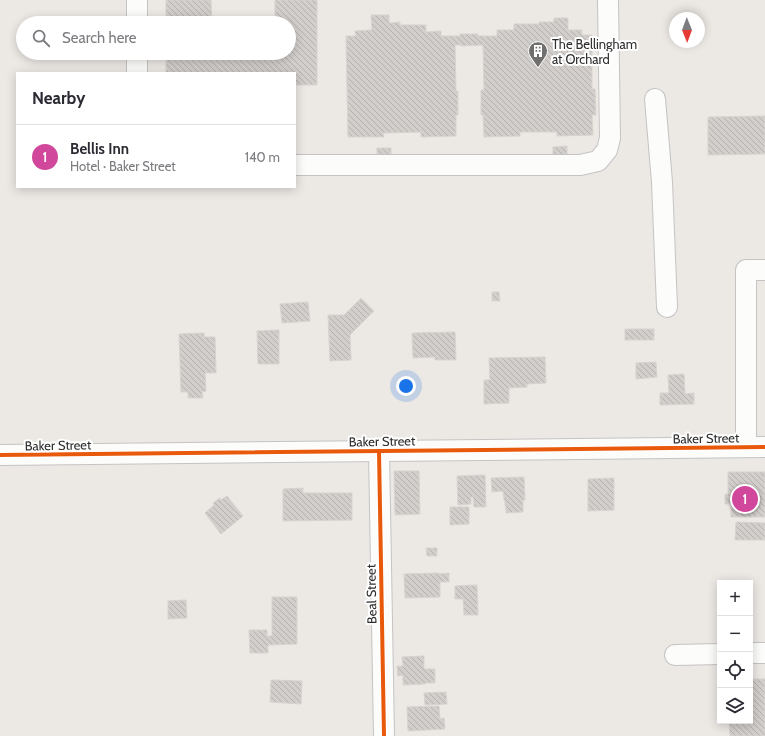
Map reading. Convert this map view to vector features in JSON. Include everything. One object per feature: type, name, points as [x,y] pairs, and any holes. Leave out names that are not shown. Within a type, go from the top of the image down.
[{"type":"street","points":[[137,0],[137,16]]},
{"type":"street","points":[[296,165],[580,165],[598,161],[607,150],[610,138],[608,0]]},
{"type":"street","points":[[137,60],[137,72]]},
{"type":"street","points":[[655,99],[662,182],[667,307]]},
{"type":"street","points":[[755,447],[746,270],[765,270]]},
{"type":"street","name":"Baker Street","points":[[0,455],[755,447]]},
{"type":"street","name":"Beal Street","points":[[379,451],[384,736]]},
{"type":"street","points":[[753,653],[765,653]]},
{"type":"street","points":[[675,655],[717,654]]},
{"type":"building","points":[[166,0],[211,0],[212,16],[166,16]]},
{"type":"building","points":[[275,0],[317,0],[317,85],[296,85],[296,72],[166,72],[166,60],[296,60],[296,16],[275,16]]},
{"type":"building","name":"The Bellingham at Orchard","points":[[371,15],[389,15],[389,23],[400,22],[400,25],[426,25],[426,32],[441,31],[441,36],[478,34],[478,36],[497,36],[497,30],[514,30],[514,24],[539,24],[539,22],[554,22],[554,18],[568,18],[568,30],[582,30],[582,35],[592,35],[592,89],[595,89],[596,115],[592,115],[593,135],[557,136],[557,132],[520,132],[520,136],[484,137],[483,115],[481,115],[481,90],[484,90],[483,45],[455,45],[456,91],[458,91],[456,136],[421,137],[421,132],[383,133],[384,137],[348,137],[346,36],[356,36],[355,31],[372,30]]},
{"type":"building","points":[[765,116],[765,154],[708,155],[708,117]]},
{"type":"building","points":[[567,146],[567,155],[553,155],[553,147]]},
{"type":"building","points":[[377,148],[391,148],[391,156],[377,156]]},
{"type":"building","points":[[492,292],[499,292],[500,301],[492,301]]},
{"type":"building","points":[[361,298],[374,311],[350,335],[351,360],[330,361],[328,315],[344,315]]},
{"type":"building","points":[[308,302],[310,321],[282,323],[280,304]]},
{"type":"building","points":[[625,329],[654,329],[654,340],[625,340]]},
{"type":"building","points":[[279,330],[279,364],[258,364],[257,331]]},
{"type":"building","points":[[455,332],[456,360],[435,360],[435,357],[413,358],[412,333]]},
{"type":"building","points":[[204,333],[204,337],[215,337],[216,373],[205,373],[206,391],[202,392],[203,398],[188,398],[188,392],[181,392],[179,334]]},
{"type":"building","points":[[545,357],[546,383],[527,384],[527,387],[509,388],[509,403],[484,404],[484,380],[490,380],[489,358]]},
{"type":"building","points":[[656,362],[657,377],[636,379],[636,363]]},
{"type":"building","points":[[684,374],[685,394],[694,393],[694,404],[660,405],[660,393],[669,393],[668,375]]},
{"type":"building","points":[[394,471],[419,471],[420,514],[395,515]]},
{"type":"building","points":[[728,472],[765,472],[765,517],[731,517],[731,504],[725,504],[725,494],[728,494]]},
{"type":"building","points":[[485,475],[486,507],[474,507],[473,497],[471,497],[471,504],[458,505],[457,476]]},
{"type":"building","points":[[524,477],[525,500],[523,500],[523,512],[506,513],[503,491],[492,492],[491,478]]},
{"type":"building","points":[[614,478],[614,510],[588,511],[588,479]]},
{"type":"building","points":[[303,488],[303,493],[352,493],[352,520],[283,521],[283,489]]},
{"type":"building","points":[[227,496],[243,516],[221,534],[205,513],[214,505],[213,503],[220,498],[221,500]]},
{"type":"building","points":[[450,507],[469,507],[469,524],[450,525]]},
{"type":"building","points":[[736,522],[765,523],[765,540],[735,540]]},
{"type":"building","points":[[426,548],[437,548],[437,556],[427,556]]},
{"type":"building","points":[[449,573],[449,582],[440,582],[440,597],[405,598],[404,574]]},
{"type":"building","points":[[477,585],[478,615],[464,615],[463,599],[455,599],[455,586]]},
{"type":"building","points":[[272,597],[297,597],[297,644],[268,645],[268,653],[250,653],[249,630],[267,630],[267,636],[272,636]]},
{"type":"building","points":[[186,600],[187,618],[168,619],[168,601]]},
{"type":"building","points":[[424,656],[424,669],[435,669],[435,683],[403,685],[403,675],[398,676],[397,666],[403,666],[402,657]]},
{"type":"building","points":[[753,679],[765,679],[765,736],[730,736],[729,724],[753,724]]},
{"type":"building","points":[[271,680],[302,681],[301,704],[270,702]]},
{"type":"building","points":[[446,692],[447,704],[425,705],[424,693]]},
{"type":"building","points":[[439,706],[440,719],[444,718],[445,729],[408,731],[407,707]]},
{"type":"cycle path","points":[[0,455],[765,447]]},
{"type":"cycle path","points":[[379,451],[384,736]]},
{"type":"place","name":"The Bellingham at Orchard","points":[[538,68]]},
{"type":"place","name":"Bellis Inn","points":[[745,499]]}]
